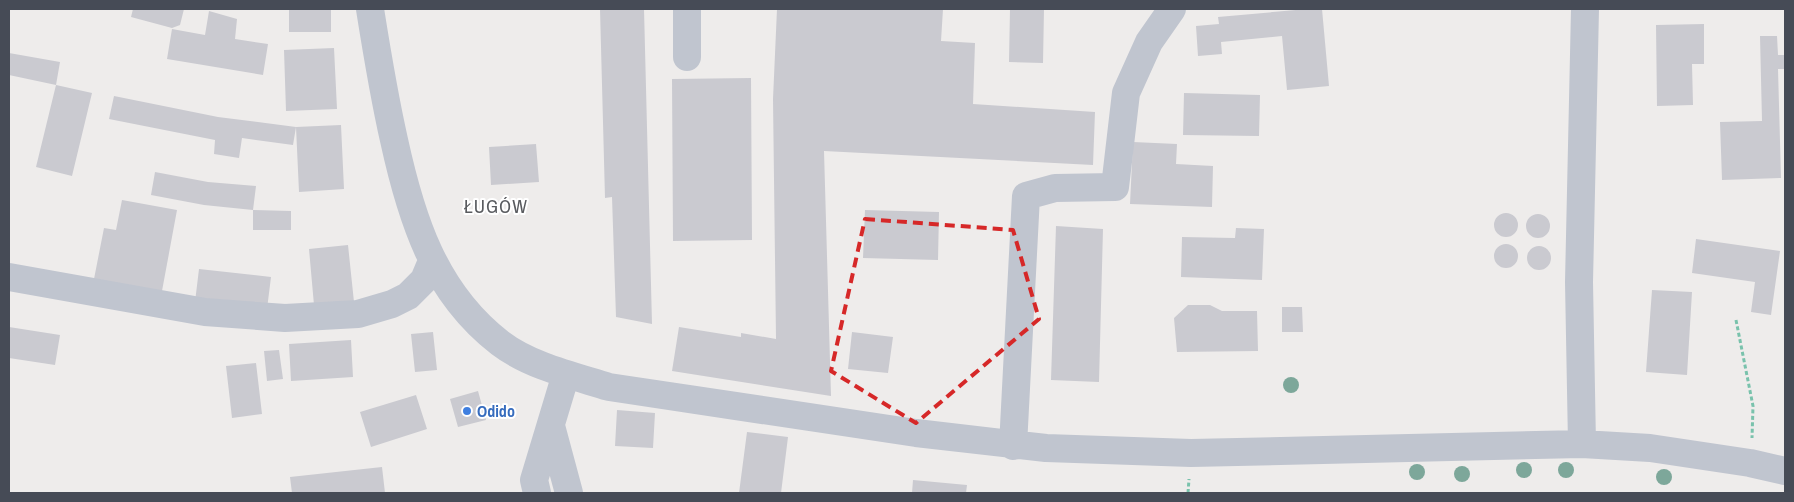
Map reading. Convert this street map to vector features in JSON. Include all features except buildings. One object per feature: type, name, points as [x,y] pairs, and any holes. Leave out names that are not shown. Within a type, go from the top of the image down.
[{"type":"street","points":[[370,9],[384,96],[404,187],[418,230],[432,261],[448,288],[469,315],[501,344],[528,359],[566,374],[609,387],[1013,446],[1191,453],[1582,444],[1650,448],[1750,463],[1785,471]]},
{"type":"street","points":[[686,57],[687,9]]},
{"type":"street","points":[[1013,446],[1026,196],[1055,188],[1115,186],[1126,93],[1149,42],[1172,9]]},
{"type":"street","points":[[1582,444],[1579,282],[1585,9]]},
{"type":"street","points":[[9,277],[205,312],[285,318],[358,314],[392,304],[408,296],[424,280],[432,261]]},
{"type":"street","points":[[537,493],[534,480],[566,374]]},
{"type":"street","points":[[551,426],[569,493]]},
{"type":"path","points":[[1736,320],[1753,406],[1750,463]]},
{"type":"highlighted area","points":[[865,219],[1013,230],[1039,319],[916,423],[831,371]]},
{"type":"place","name":"Odido","points":[[467,411]]},
{"type":"district","name":"ŁUGÓW","points":[[496,206]]}]
